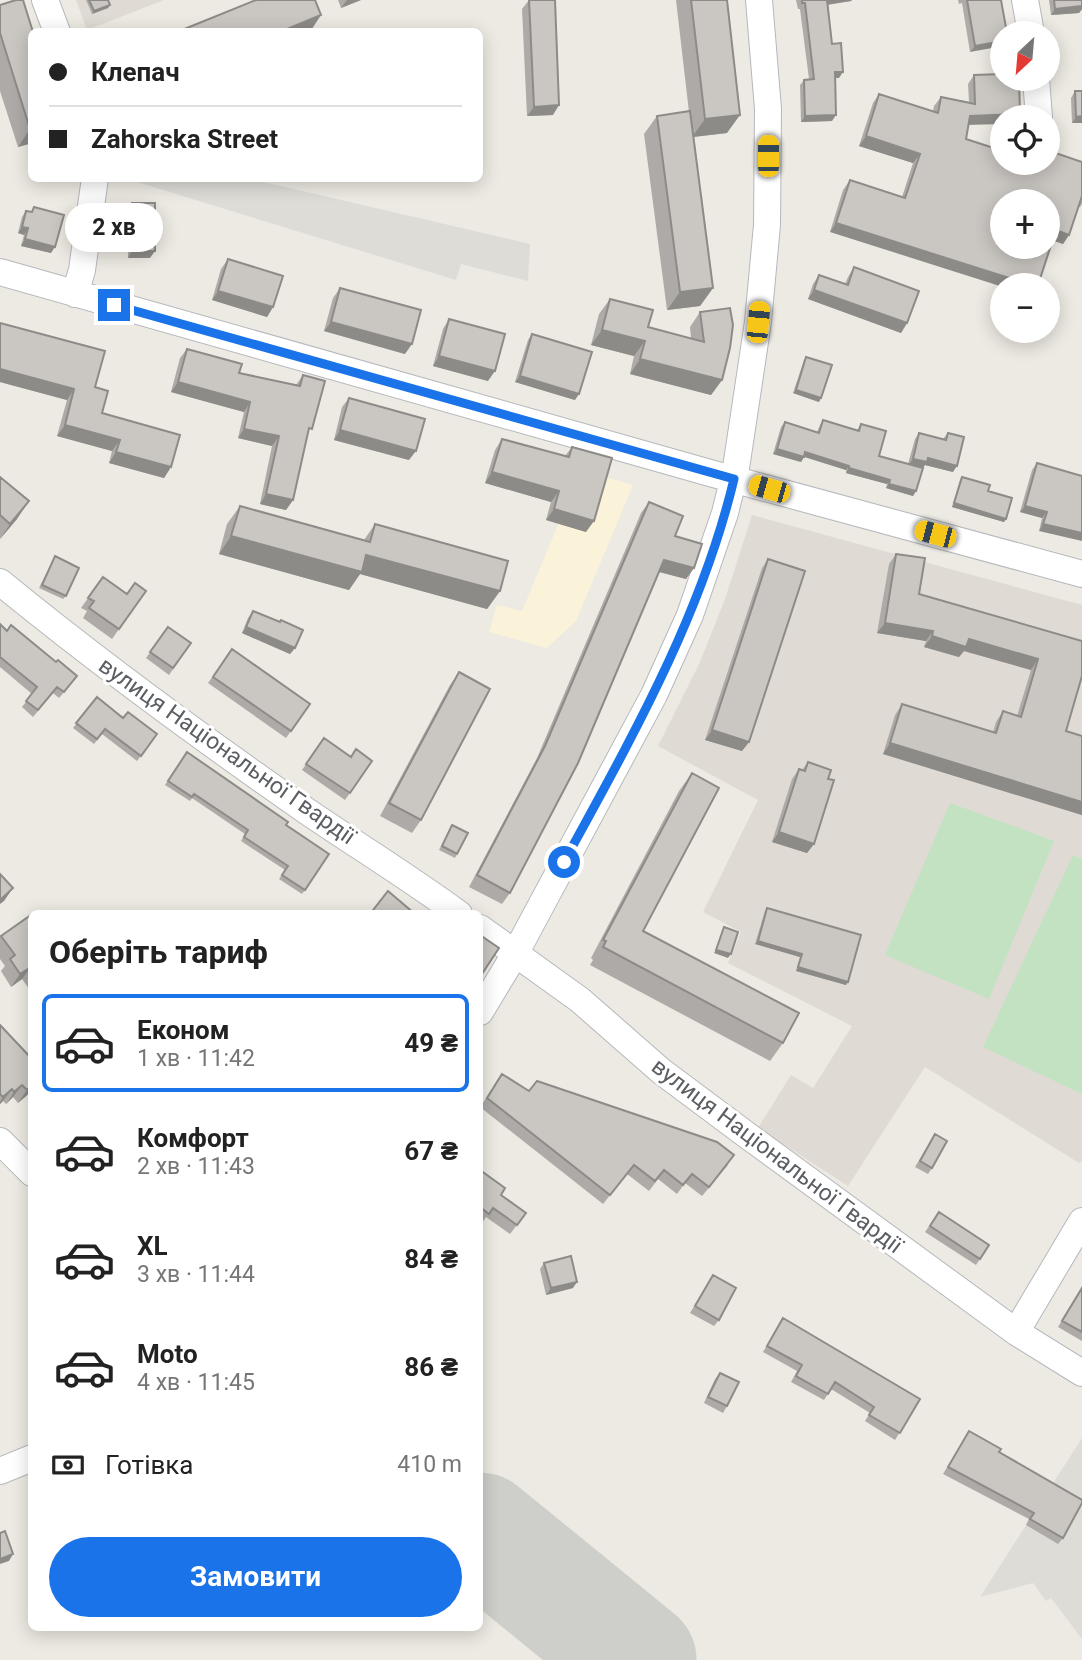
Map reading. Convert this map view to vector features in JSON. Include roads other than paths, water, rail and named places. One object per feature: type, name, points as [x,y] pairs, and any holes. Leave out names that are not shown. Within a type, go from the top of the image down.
[{"type":"street","points":[[45,0],[56,28]]},
{"type":"street","points":[[483,1007],[515,954],[654,695],[700,588],[725,513],[734,479],[758,322],[767,225],[768,109],[759,0]]},
{"type":"street","points":[[1025,0],[1029,21]]},
{"type":"street","points":[[75,294],[82,270],[94,182]]},
{"type":"street","points":[[0,272],[1082,574]]},
{"type":"street","name":"вулиця Національної Гвардії","points":[[0,582],[106,667],[307,811],[453,910]]},
{"type":"street","name":"вулиця Національної Гвардії","points":[[483,930],[580,1000],[660,1071],[1016,1332],[1082,1373]]},
{"type":"street","points":[[0,1141],[28,1169]]},
{"type":"street","points":[[1016,1332],[1082,1221]]},
{"type":"street","points":[[0,1471],[28,1460]]}]
